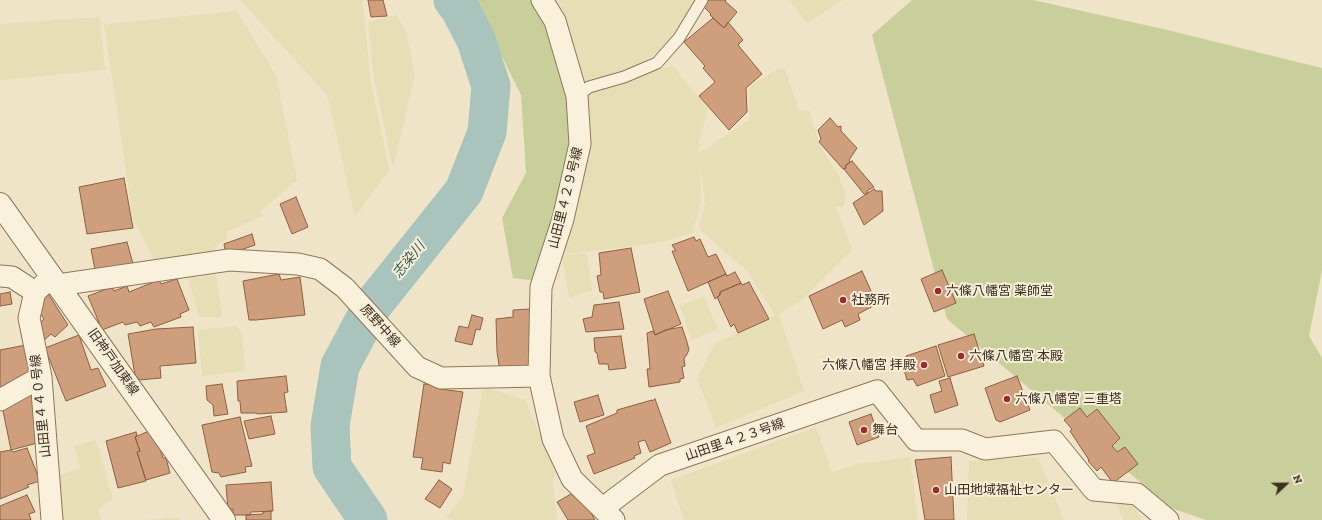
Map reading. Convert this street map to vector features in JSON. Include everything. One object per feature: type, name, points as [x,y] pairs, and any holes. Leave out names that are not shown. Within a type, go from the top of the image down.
[{"type":"street","name":"山田里４２９号線","points":[[539,376],[541,287],[562,219],[580,144],[577,96],[555,21],[542,0]]},
{"type":"street","name":"旧神戸加東線","points":[[0,204],[224,520]]},
{"type":"street","name":"原野中線","points":[[55,281],[229,260],[298,264],[320,268],[345,288],[417,367],[441,378],[539,376]]},
{"type":"street","points":[[0,276],[12,278],[35,292],[55,281]]},
{"type":"street","name":"山田里４４０号線","points":[[35,292],[29,318],[41,378],[52,520]]},
{"type":"street","points":[[539,376],[553,439],[572,479],[609,514]]},
{"type":"street","points":[[0,400],[41,378]]},
{"type":"street","name":"山田里４２３号線","points":[[609,514],[660,465],[877,391],[916,440],[962,440],[985,449],[1054,441],[1094,490],[1136,494],[1168,520]]},
{"type":"lane","points":[[577,96],[589,87],[624,77],[657,63],[678,38],[702,0]]},
{"type":"shaded area","points":[[240,0],[363,0],[370,77],[389,170],[355,217],[327,95]]},
{"type":"shaded area","points":[[551,0],[695,0],[668,44],[640,65],[582,84]]},
{"type":"shaded area","points":[[789,0],[843,0],[807,23]]},
{"type":"shaded area","points":[[237,11],[276,75],[297,180],[262,210],[261,217],[226,232],[228,239],[215,246],[211,259],[156,265],[133,218],[104,24]]},
{"type":"shaded area","points":[[396,15],[407,34],[415,75],[393,168],[373,74],[368,22]]},
{"type":"shaded area","points":[[100,17],[105,70],[0,80],[0,24]]},
{"type":"shaded area","points":[[673,66],[708,109],[699,143],[699,153],[749,120],[749,87],[779,68],[785,69],[799,110],[809,111],[821,148],[838,173],[846,195],[843,208],[839,206],[836,207],[852,250],[801,301],[779,314],[804,391],[716,428],[697,378],[715,344],[775,315],[747,271],[699,229],[705,204],[700,161],[701,199],[693,233],[663,242],[563,255],[585,150],[582,92],[643,73]]},
{"type":"shaded area","points":[[587,253],[592,290],[569,298],[562,256]]},
{"type":"shaded area","points":[[216,275],[222,317],[199,317],[188,279]]},
{"type":"shaded area","points":[[704,296],[718,329],[692,340],[680,306]]},
{"type":"shaded area","points":[[236,326],[242,332],[245,371],[202,376],[198,330]]},
{"type":"shaded area","points":[[483,389],[490,389],[525,400],[556,472],[553,481],[557,520],[453,520],[446,518],[463,495]]},
{"type":"shaded area","points":[[816,427],[832,472],[858,464],[910,457],[918,520],[684,520],[671,480]]},
{"type":"shaded area","points":[[96,440],[113,499],[98,509],[100,520],[62,520],[57,479],[64,473],[80,469],[74,446]]},
{"type":"shaded area","points":[[1038,457],[1064,520],[967,520],[969,461]]},
{"type":"shaded area","points":[[1115,499],[1134,507],[1142,520],[1123,520]]},
{"type":"shaded area","points":[[180,517],[180,520],[145,520]]},
{"type":"green space","points":[[474,0],[536,0],[577,96],[574,145],[536,281],[513,278],[502,218],[526,173],[521,95]]},
{"type":"green space","points":[[912,0],[1033,0],[1163,29],[1322,68],[1322,270],[1309,336],[1322,358],[1322,520],[1206,520],[1171,508],[947,319],[872,35]]},
{"type":"building","points":[[368,0],[383,0],[387,16],[371,17]]},
{"type":"building","points":[[706,0],[726,0],[725,1],[737,12],[724,28],[703,6]]},
{"type":"building","points":[[713,18],[724,28],[728,22],[743,40],[738,45],[762,74],[746,88],[747,112],[729,130],[699,96],[715,82],[703,68],[705,66],[684,42]]},
{"type":"building","points":[[830,118],[838,127],[841,126],[841,131],[857,148],[849,160],[850,162],[845,166],[846,168],[843,169],[819,142],[821,139],[818,130]]},
{"type":"building","points":[[852,161],[874,187],[868,190],[867,194],[864,194],[844,169],[846,168],[845,166]]},
{"type":"building","points":[[124,178],[133,228],[87,234],[79,187]]},
{"type":"building","points":[[874,189],[876,191],[882,191],[883,211],[864,225],[853,203]]},
{"type":"building","points":[[296,197],[308,227],[292,234],[280,204]]},
{"type":"building","points":[[252,234],[255,245],[226,255],[224,244]]},
{"type":"building","points":[[694,237],[696,241],[700,239],[708,257],[716,254],[726,274],[688,291],[672,251],[676,251],[672,245]]},
{"type":"building","points":[[127,242],[133,264],[95,270],[91,249]]},
{"type":"building","points":[[631,248],[640,292],[604,299],[603,292],[600,292],[597,276],[601,275],[599,253]]},
{"type":"building","name":"六條八幡宮 薬師堂","points":[[942,270],[956,303],[934,312],[921,279]]},
{"type":"building","name":"社務所","points":[[862,271],[877,304],[858,314],[860,320],[845,327],[842,320],[823,329],[809,296]]},
{"type":"building","points":[[735,272],[741,283],[720,292],[720,295],[715,299],[708,282],[726,274],[727,276]]},
{"type":"building","points":[[279,274],[281,280],[300,277],[305,315],[249,320],[243,281]]},
{"type":"building","points":[[177,279],[189,310],[180,314],[181,317],[154,327],[151,322],[140,326],[137,322],[125,325],[123,322],[102,330],[88,296],[112,287],[114,291],[127,286],[129,292],[159,280],[161,284]]},
{"type":"building","points":[[749,282],[769,319],[738,333],[734,324],[731,327],[717,297],[720,295],[720,292],[741,283],[742,285]]},
{"type":"building","points":[[668,291],[681,324],[655,335],[644,299]]},
{"type":"building","points":[[10,292],[12,304],[0,306],[0,294]]},
{"type":"building","points":[[47,292],[68,325],[55,337],[51,334],[42,342],[33,329],[44,319],[36,307]]},
{"type":"building","points":[[619,302],[624,329],[586,332],[583,319],[592,317],[594,305]]},
{"type":"building","points":[[531,309],[531,373],[500,371],[497,352],[496,319],[513,317],[513,310]]},
{"type":"building","points":[[472,315],[483,318],[480,330],[476,329],[472,345],[455,341],[459,326],[468,328]]},
{"type":"building","points":[[193,327],[196,363],[160,366],[161,378],[139,380],[135,375],[128,334],[156,329]]},
{"type":"building","points":[[682,327],[689,350],[684,358],[685,366],[682,367],[684,378],[680,379],[680,382],[649,387],[647,369],[650,369],[647,333],[653,331],[655,335],[665,330]]},
{"type":"building","name":"六條八幡宮 本殿","points":[[974,334],[984,366],[948,377],[938,345]]},
{"type":"building","points":[[79,335],[91,370],[98,368],[106,386],[66,401],[45,348]]},
{"type":"building","points":[[621,336],[626,368],[609,370],[608,364],[599,364],[597,353],[595,352],[594,338]]},
{"type":"building","points":[[31,344],[35,372],[0,388],[0,350]]},
{"type":"building","name":"六條八幡宮 拝殿","points":[[936,346],[945,376],[917,386],[913,379],[907,380],[903,366],[908,364],[906,356]]},
{"type":"building","points":[[286,376],[288,392],[284,393],[287,412],[257,414],[241,413],[240,401],[238,401],[237,381]]},
{"type":"building","name":"六條八幡宮 三重塔","points":[[1017,376],[1030,410],[1000,422],[996,420],[985,388]]},
{"type":"building","points":[[950,378],[958,405],[935,413],[930,395],[942,391],[939,381]]},
{"type":"building","points":[[222,384],[228,414],[214,416],[213,405],[207,400],[206,386]]},
{"type":"building","points":[[424,384],[440,386],[440,389],[463,392],[450,464],[443,462],[442,472],[421,469],[423,458],[413,457]]},
{"type":"building","points":[[33,389],[45,441],[11,450],[2,406]]},
{"type":"building","points":[[598,395],[604,415],[580,422],[574,402]]},
{"type":"building","points":[[655,399],[671,443],[650,452],[645,440],[638,442],[641,453],[634,456],[635,458],[594,474],[587,456],[595,453],[586,426],[617,413],[617,410]]},
{"type":"building","points":[[1080,408],[1087,417],[1097,409],[1120,438],[1112,446],[1117,452],[1125,447],[1138,464],[1113,483],[1101,467],[1097,471],[1088,461],[1089,460],[1070,431],[1072,429],[1064,420]]},
{"type":"building","name":"舞台","points":[[871,414],[879,437],[857,445],[849,422]]},
{"type":"building","points":[[271,416],[275,434],[249,439],[244,421]]},
{"type":"building","points":[[240,417],[252,466],[245,467],[246,472],[221,477],[219,473],[212,472],[202,425]]},
{"type":"building","points":[[149,431],[159,445],[163,458],[166,458],[170,473],[146,480],[137,452],[140,451],[135,437]]},
{"type":"building","points":[[136,432],[137,435],[135,437],[140,451],[137,452],[146,481],[118,488],[106,441]]},
{"type":"building","points":[[27,448],[40,481],[27,485],[29,487],[0,499],[0,452],[11,450],[13,452]]},
{"type":"building","name":"山田地域福祉センター","points":[[951,457],[954,520],[925,520],[915,460]]},
{"type":"building","points":[[439,480],[452,489],[440,508],[425,499]]},
{"type":"building","points":[[271,482],[273,511],[251,512],[250,515],[233,515],[233,509],[228,509],[226,485]]},
{"type":"building","points":[[578,490],[595,520],[568,520],[557,502]]},
{"type":"building","points":[[27,495],[35,512],[29,514],[31,520],[0,520],[0,506]]},
{"type":"building","points":[[271,511],[271,520],[246,520],[246,515],[263,514],[263,512]]},
{"type":"waterway","name":"志染川","points":[[368,520],[332,467],[330,426],[340,366],[372,306],[464,191],[487,132],[491,86],[476,40],[460,9],[453,0]]},
{"type":"place","name":"六條八幡宮 薬師堂","points":[[938,291]]},
{"type":"place","name":"社務所","points":[[843,300]]},
{"type":"place","name":"六條八幡宮 本殿","points":[[961,356]]},
{"type":"place","name":"六條八幡宮 拝殿","points":[[924,365]]},
{"type":"place","name":"六條八幡宮 三重塔","points":[[1007,399]]},
{"type":"place","name":"舞台","points":[[864,430]]},
{"type":"place","name":"山田地域福祉センター","points":[[936,490]]}]
